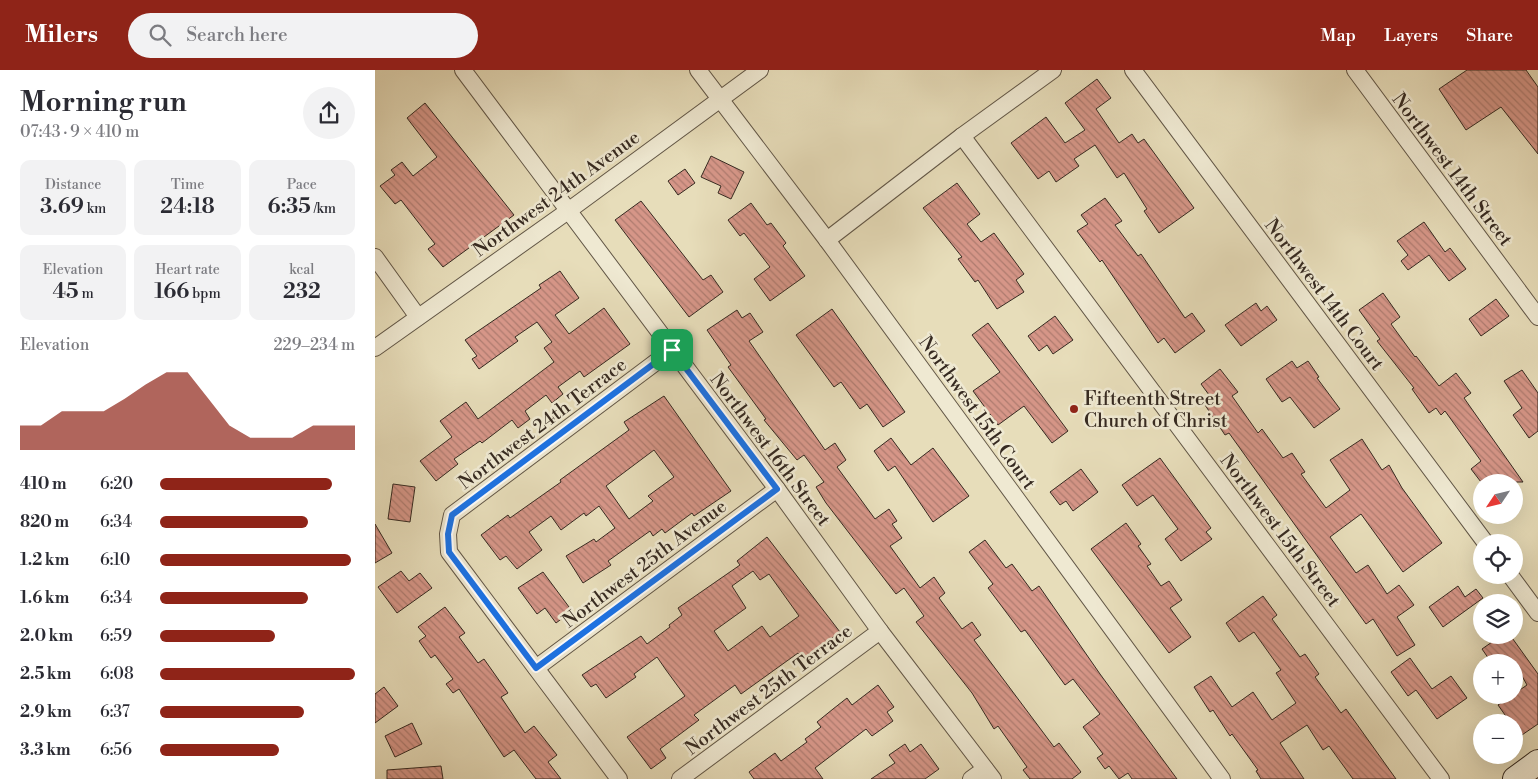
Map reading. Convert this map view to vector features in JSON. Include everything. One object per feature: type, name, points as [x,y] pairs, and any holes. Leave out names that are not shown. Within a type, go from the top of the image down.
[{"type":"street","name":"Northwest 16th Street","points":[[463,70],[777,489],[880,631],[989,774]]},
{"type":"street","name":"Northwest 15th Court","points":[[698,70],[827,240],[1222,779]]},
{"type":"street","name":"Northwest 24th Avenue","points":[[375,348],[568,211],[760,70]]},
{"type":"street","points":[[827,240],[962,136],[1053,70]]},
{"type":"street","name":"Northwest 14th Court","points":[[1133,70],[1479,534]]},
{"type":"street","name":"Northwest 14th Street","points":[[1355,70],[1538,317]]},
{"type":"street","name":"Northwest 15th Street","points":[[962,136],[1441,779]]},
{"type":"street","points":[[375,257],[419,317]]},
{"type":"street","name":"Northwest 24th Terrace","points":[[536,668],[449,552],[448,534],[452,515],[672,350]]},
{"type":"street","name":"Northwest 25th Avenue","points":[[536,668],[777,489]]},
{"type":"street","points":[[1517,584],[1538,613]]},
{"type":"street","name":"Northwest 25th Terrace","points":[[680,779],[880,631]]},
{"type":"street","points":[[536,668],[619,779]]},
{"type":"street","points":[[1515,779],[1538,762]]},
{"type":"street","points":[[971,779],[989,774]]},
{"type":"building","points":[[1467,70],[1526,70],[1538,87],[1538,154],[1501,107],[1466,130],[1439,89]]},
{"type":"building","points":[[1097,79],[1111,98],[1096,109],[1119,143],[1132,134],[1138,143],[1144,139],[1194,208],[1159,233],[1144,211],[1147,209],[1124,173],[1117,178],[1095,145],[1074,159],[1079,166],[1056,182],[1049,171],[1038,179],[1011,143],[1046,117],[1065,143],[1085,130],[1065,103]]},
{"type":"building","points":[[425,103],[514,215],[443,267],[428,249],[435,244],[401,200],[395,204],[380,186],[395,175],[391,170],[402,162],[413,176],[437,157],[407,118]]},
{"type":"building","points":[[711,156],[744,172],[731,199],[718,193],[721,186],[701,177]]},
{"type":"building","points":[[685,169],[695,183],[678,195],[668,181]]},
{"type":"building","points":[[957,183],[980,214],[967,224],[981,242],[994,233],[1024,274],[1016,280],[1024,292],[997,309],[978,280],[975,282],[958,259],[962,257],[923,208]]},
{"type":"building","points":[[1105,198],[1122,221],[1115,225],[1138,256],[1141,254],[1185,318],[1192,313],[1205,331],[1175,353],[1164,338],[1158,343],[1102,260],[1100,262],[1077,231],[1088,224],[1081,215]]},
{"type":"building","points":[[641,201],[703,280],[711,275],[723,292],[689,317],[615,220]]},
{"type":"building","points":[[751,203],[767,225],[771,223],[786,243],[783,246],[805,276],[770,301],[754,279],[770,267],[744,233],[740,236],[728,220]]},
{"type":"building","points":[[1424,222],[1445,252],[1450,248],[1466,269],[1449,281],[1429,255],[1408,270],[1401,261],[1408,255],[1397,241]]},
{"type":"building","points":[[560,271],[579,298],[555,315],[569,334],[604,308],[630,344],[584,377],[580,371],[558,387],[563,394],[552,403],[546,395],[525,411],[530,419],[518,428],[512,420],[482,443],[480,441],[454,459],[458,464],[436,481],[420,461],[452,437],[440,421],[466,402],[478,419],[554,362],[544,348],[552,342],[537,322],[515,337],[518,341],[479,369],[472,359],[477,356],[465,340],[541,288],[539,285]]},
{"type":"building","points":[[1383,293],[1400,317],[1391,324],[1415,357],[1439,386],[1456,373],[1471,393],[1464,398],[1517,474],[1475,474],[1471,469],[1481,461],[1445,411],[1441,415],[1436,408],[1429,413],[1412,389],[1414,388],[1377,341],[1380,339],[1359,310]]},
{"type":"building","points":[[1496,299],[1509,316],[1481,336],[1469,319]]},
{"type":"building","points":[[1256,303],[1261,311],[1267,306],[1277,320],[1241,346],[1225,325]]},
{"type":"building","points":[[832,309],[905,412],[883,427],[867,404],[860,409],[841,382],[834,387],[796,335]]},
{"type":"building","points":[[737,310],[742,318],[750,313],[763,332],[749,341],[825,450],[835,443],[846,460],[837,467],[875,519],[889,509],[897,521],[892,524],[902,538],[890,546],[920,588],[934,577],[945,593],[939,598],[962,629],[972,622],[981,635],[974,640],[1054,747],[1059,743],[1081,772],[1072,779],[1030,779],[1023,770],[1027,767],[998,726],[994,729],[972,693],[916,622],[924,616],[904,588],[896,594],[826,503],[816,487],[824,482],[804,455],[797,460],[764,420],[766,419],[728,367],[731,365],[707,330]]},
{"type":"building","points":[[1055,316],[1073,340],[1053,354],[1047,345],[1039,351],[1028,336]]},
{"type":"building","points":[[988,323],[1068,431],[1052,443],[1024,406],[998,425],[973,391],[1000,372],[972,335]]},
{"type":"building","points":[[1292,361],[1297,368],[1308,361],[1319,377],[1317,378],[1340,409],[1314,428],[1290,397],[1282,402],[1266,379]]},
{"type":"building","points":[[1220,369],[1238,392],[1232,396],[1258,433],[1262,429],[1283,458],[1292,453],[1305,472],[1301,474],[1326,508],[1350,490],[1330,460],[1362,439],[1382,470],[1389,465],[1402,488],[1442,543],[1403,572],[1361,514],[1330,537],[1356,573],[1368,565],[1387,594],[1399,585],[1414,605],[1397,617],[1415,645],[1397,656],[1373,619],[1366,624],[1229,433],[1225,435],[1205,405],[1212,399],[1201,384]]},
{"type":"building","points":[[1522,370],[1538,393],[1538,431],[1529,438],[1513,415],[1522,408],[1504,381]]},
{"type":"building","points":[[664,396],[731,491],[694,516],[692,513],[665,533],[662,529],[653,536],[650,531],[608,561],[611,565],[583,583],[566,556],[594,539],[596,542],[615,528],[599,506],[586,516],[584,513],[561,530],[551,516],[529,532],[542,550],[517,569],[506,556],[500,560],[481,535],[508,515],[510,518],[561,482],[560,480],[629,430],[624,422]],"holes":[[[654,450],[674,477],[648,496],[653,501],[629,519],[606,486]]]},
{"type":"building","points":[[891,438],[911,465],[933,448],[969,496],[933,522],[895,466],[888,471],[874,451]]},
{"type":"building","points":[[1160,458],[1211,528],[1206,532],[1212,539],[1181,561],[1165,539],[1178,529],[1153,495],[1137,506],[1122,485]]},
{"type":"building","points":[[1081,469],[1098,492],[1073,511],[1066,501],[1060,505],[1050,492]]},
{"type":"building","points":[[393,484],[415,487],[410,522],[388,519]]},
{"type":"building","points":[[1126,523],[1141,544],[1138,546],[1151,564],[1147,566],[1161,586],[1169,581],[1182,600],[1170,608],[1191,637],[1169,653],[1091,549]]},
{"type":"building","points":[[375,524],[392,553],[375,563]]},
{"type":"building","points":[[767,537],[840,632],[803,660],[798,653],[741,694],[735,685],[694,715],[699,720],[660,749],[666,758],[651,769],[627,737],[685,696],[657,657],[634,674],[636,677],[606,698],[596,684],[591,687],[582,675],[641,636],[647,644],[670,627],[669,625],[682,615],[678,608],[740,565],[737,561]],"holes":[[[753,571],[760,580],[769,574],[799,616],[770,637],[762,626],[728,651],[714,631],[746,608],[732,586]]]},
{"type":"building","points":[[985,540],[1006,568],[1012,564],[1032,591],[1039,586],[1100,674],[1177,779],[1132,779],[1128,773],[1119,779],[1109,766],[1105,769],[1097,758],[1103,754],[1083,727],[1100,714],[1073,679],[1065,685],[1025,630],[1021,632],[988,588],[993,584],[969,552]]},
{"type":"building","points":[[401,571],[409,581],[420,573],[432,588],[397,613],[378,587]]},
{"type":"building","points":[[543,572],[572,611],[556,623],[545,608],[537,614],[518,588]]},
{"type":"building","points":[[1458,586],[1465,597],[1476,589],[1480,594],[1473,594],[1473,605],[1443,627],[1429,607]]},
{"type":"building","points":[[1263,596],[1277,615],[1272,619],[1300,657],[1305,654],[1319,674],[1315,677],[1341,713],[1346,709],[1396,779],[1353,779],[1329,746],[1323,750],[1307,725],[1280,743],[1304,779],[1261,779],[1256,771],[1258,770],[1232,734],[1230,736],[1213,710],[1210,712],[1194,687],[1211,676],[1232,707],[1253,692],[1272,720],[1296,703],[1276,673],[1281,670],[1254,632],[1239,642],[1226,623]]},
{"type":"building","points":[[445,607],[465,633],[459,637],[478,663],[484,659],[508,693],[501,697],[525,733],[534,726],[557,755],[548,762],[561,779],[536,779],[514,750],[504,757],[459,689],[453,693],[446,684],[453,679],[435,655],[431,658],[419,641],[426,636],[418,627]]},
{"type":"building","points":[[1489,644],[1516,644],[1538,674],[1538,724],[1523,734],[1523,714],[1504,714],[1498,705],[1523,704],[1523,688],[1527,685],[1523,678],[1523,654],[1485,654],[1482,649]]},
{"type":"building","points":[[1410,658],[1432,689],[1451,676],[1467,698],[1437,719],[1416,690],[1408,696],[1391,672]]},
{"type":"building","points":[[878,685],[894,707],[887,712],[893,721],[872,736],[866,729],[815,768],[823,779],[754,779],[749,772],[775,753],[781,761],[807,742],[805,739],[821,727],[817,722],[847,698],[852,705]]},
{"type":"building","points":[[384,687],[398,706],[375,723],[375,694]]},
{"type":"building","points":[[412,723],[422,744],[395,757],[385,736]]},
{"type":"building","points":[[905,744],[910,752],[921,744],[939,769],[925,779],[871,779],[895,763],[889,755]]},
{"type":"building","points":[[441,766],[443,779],[387,779],[387,770]]},
{"type":"place","name":"Fifteenth Street Church of Christ","points":[[1074,409]]},
{"type":"route","points":[[672,350],[777,489],[536,668],[449,552],[448,534],[452,515],[672,350]]}]
